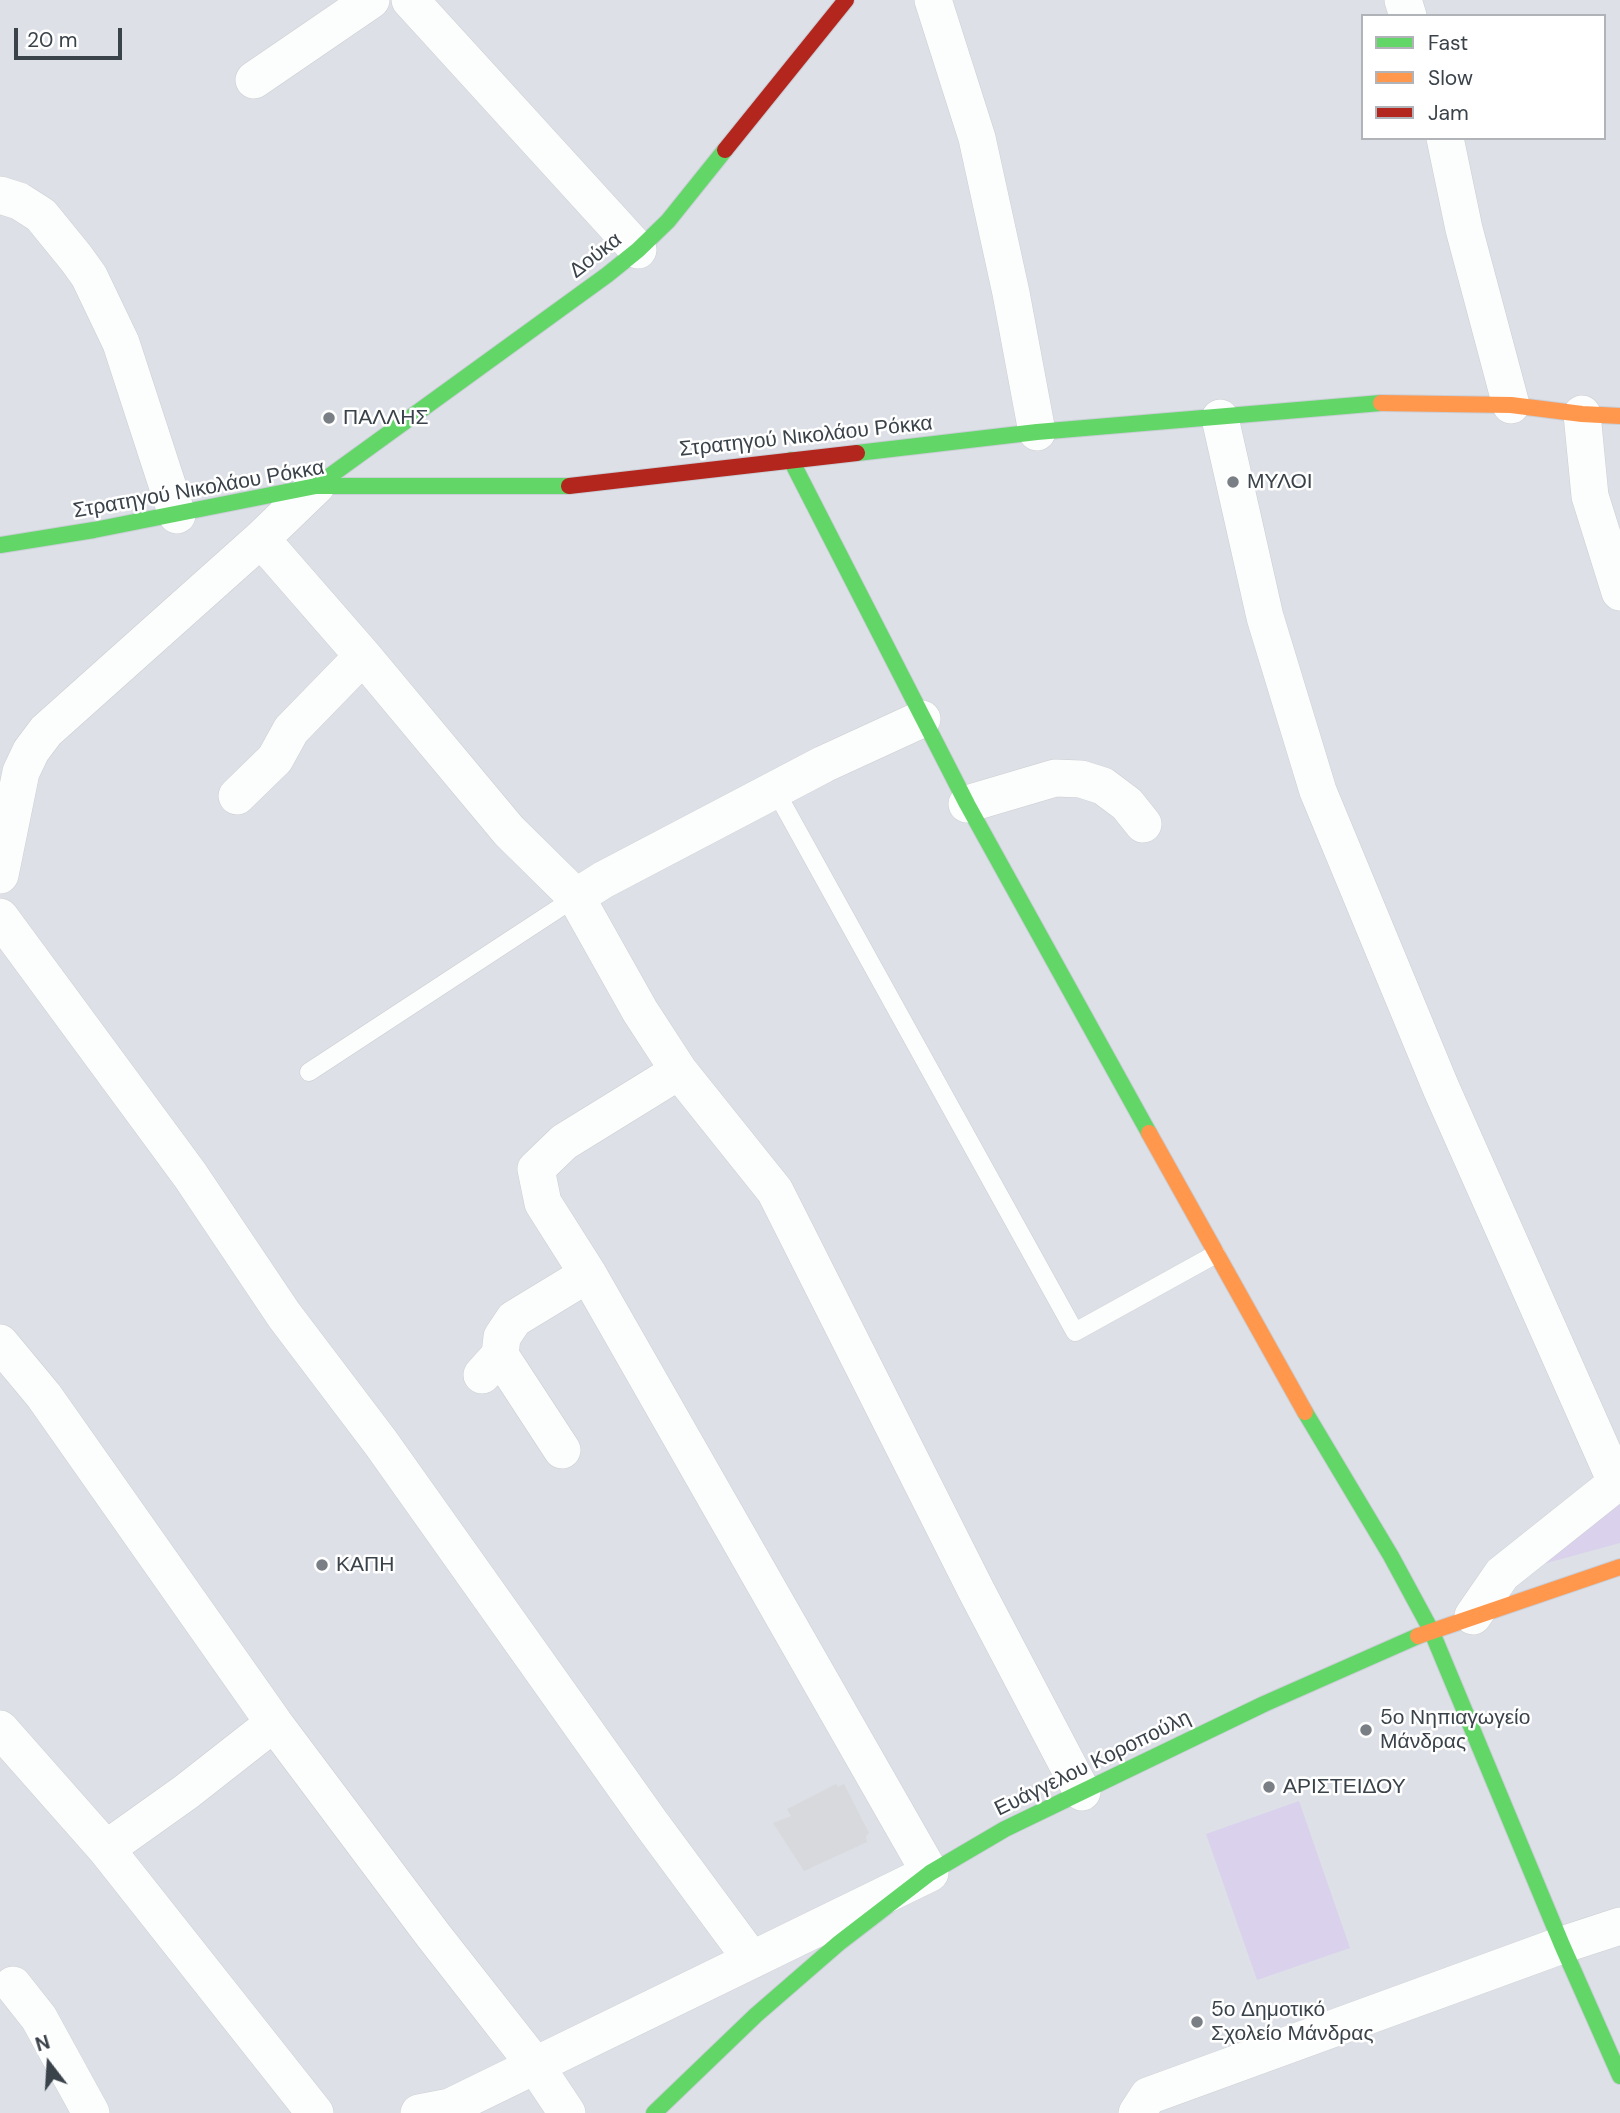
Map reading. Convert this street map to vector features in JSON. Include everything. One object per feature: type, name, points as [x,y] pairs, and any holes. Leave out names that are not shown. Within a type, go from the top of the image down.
[{"type":"street","points":[[254,80],[371,0]]},
{"type":"street","points":[[410,0],[638,250]]},
{"type":"street","name":"Δούκα","points":[[316,486],[638,250],[668,221],[846,0]]},
{"type":"street","points":[[933,0],[977,138],[1037,432]]},
{"type":"street","points":[[1445,140],[1464,229],[1511,405]]},
{"type":"street","points":[[6,191],[41,215],[76,258],[104,305],[139,391],[177,515]]},
{"type":"street","name":"Στρατηγού Νικολάου Ρόκκα","points":[[0,545],[177,515],[316,486],[557,487],[1037,432],[1383,403],[1511,405],[1620,416]]},
{"type":"street","points":[[1582,414],[1590,496],[1620,592]]},
{"type":"street","points":[[1220,418],[1265,617],[1318,791],[1441,1088],[1618,1482],[1502,1574],[1473,1616]]},
{"type":"street","points":[[791,460],[967,804],[1283,1376],[1391,1556],[1431,1630],[1562,1945],[1620,2076]]},
{"type":"street","points":[[0,875],[21,772],[31,751],[46,731],[261,539],[316,486]]},
{"type":"street","points":[[261,539],[509,831],[576,897],[640,1011],[679,1072],[775,1191],[977,1592],[1082,1792]]},
{"type":"street","points":[[237,796],[275,759],[291,730],[363,656]]},
{"type":"street","points":[[576,897],[603,880],[824,764],[922,719]]},
{"type":"street","points":[[967,804],[1055,778],[1081,779],[1103,786],[1127,804],[1143,824]]},
{"type":"street","points":[[0,916],[190,1175],[284,1315],[381,1443],[650,1822],[752,1960]]},
{"type":"street","points":[[419,2113],[450,2107],[930,1873],[588,1274],[543,1203],[536,1169],[564,1142],[679,1072]]},
{"type":"street","points":[[562,1450],[491,1365],[502,1337],[514,1319],[588,1274]]},
{"type":"street","points":[[0,1343],[44,1396],[274,1723],[433,1935],[536,2066],[567,2113]]},
{"type":"street","name":"Ευάγγελου Κοροπούλη","points":[[654,2113],[756,2015],[839,1943],[930,1873],[1005,1829],[1264,1704],[1431,1630],[1620,1567]]},
{"type":"street","points":[[106,1849],[186,1792],[274,1723]]},
{"type":"street","points":[[0,1729],[106,1849],[315,2113]]},
{"type":"street","points":[[1137,2113],[1148,2096],[1620,1926]]},
{"type":"street","points":[[13,1985],[39,2018],[91,2113]]},
{"type":"lane","points":[[775,790],[1075,1332],[1216,1254]]},
{"type":"lane","points":[[309,1072],[576,897]]},
{"type":"shaded area","points":[[0,0],[1620,0],[1620,2113],[0,2113]]},
{"type":"shaded area","points":[[1620,1496],[1620,1543],[1536,1566]]},
{"type":"shaded area","points":[[1299,1801],[1350,1948],[1257,1980],[1206,1834]]},
{"type":"building","points":[[836,1784],[838,1787],[844,1784],[869,1833],[866,1836],[867,1842],[804,1871],[773,1823],[791,1816],[787,1809]]},
{"type":"traffic: fast","points":[[316,486],[638,250],[668,221],[725,150]]},
{"type":"traffic: fast","points":[[857,453],[1037,432],[1381,403]]},
{"type":"traffic: fast","points":[[791,460],[967,804],[1149,1133]]},
{"type":"traffic: fast","points":[[0,545],[94,530],[316,486],[569,486]]},
{"type":"traffic: fast","points":[[1305,1412],[1391,1556],[1431,1630],[1562,1945],[1620,2076]]},
{"type":"traffic: fast","points":[[654,2113],[756,2015],[839,1943],[930,1873],[1005,1829],[1264,1704],[1418,1636]]},
{"type":"traffic: slow","points":[[1381,403],[1511,405],[1620,416]]},
{"type":"traffic: slow","points":[[1149,1133],[1305,1412]]},
{"type":"traffic: slow","points":[[1418,1636],[1620,1567]]},
{"type":"traffic: jam","points":[[725,150],[846,0]]},
{"type":"traffic: jam","points":[[569,486],[857,453]]},
{"type":"place","name":"ΠΑΛΛΗΣ","points":[[329,418]]},
{"type":"place","name":"ΜΥΛΟΙ","points":[[1233,482]]},
{"type":"place","name":"ΚΑΠΗ","points":[[322,1565]]},
{"type":"place","name":"5ο Νηπιαγωγείο Μάνδρας","points":[[1366,1730]]},
{"type":"place","name":"ΑΡΙΣΤΕΙΔΟΥ","points":[[1269,1787]]},
{"type":"place","name":"5ο Δημοτικό Σχολείο Μάνδρας","points":[[1197,2022]]}]
